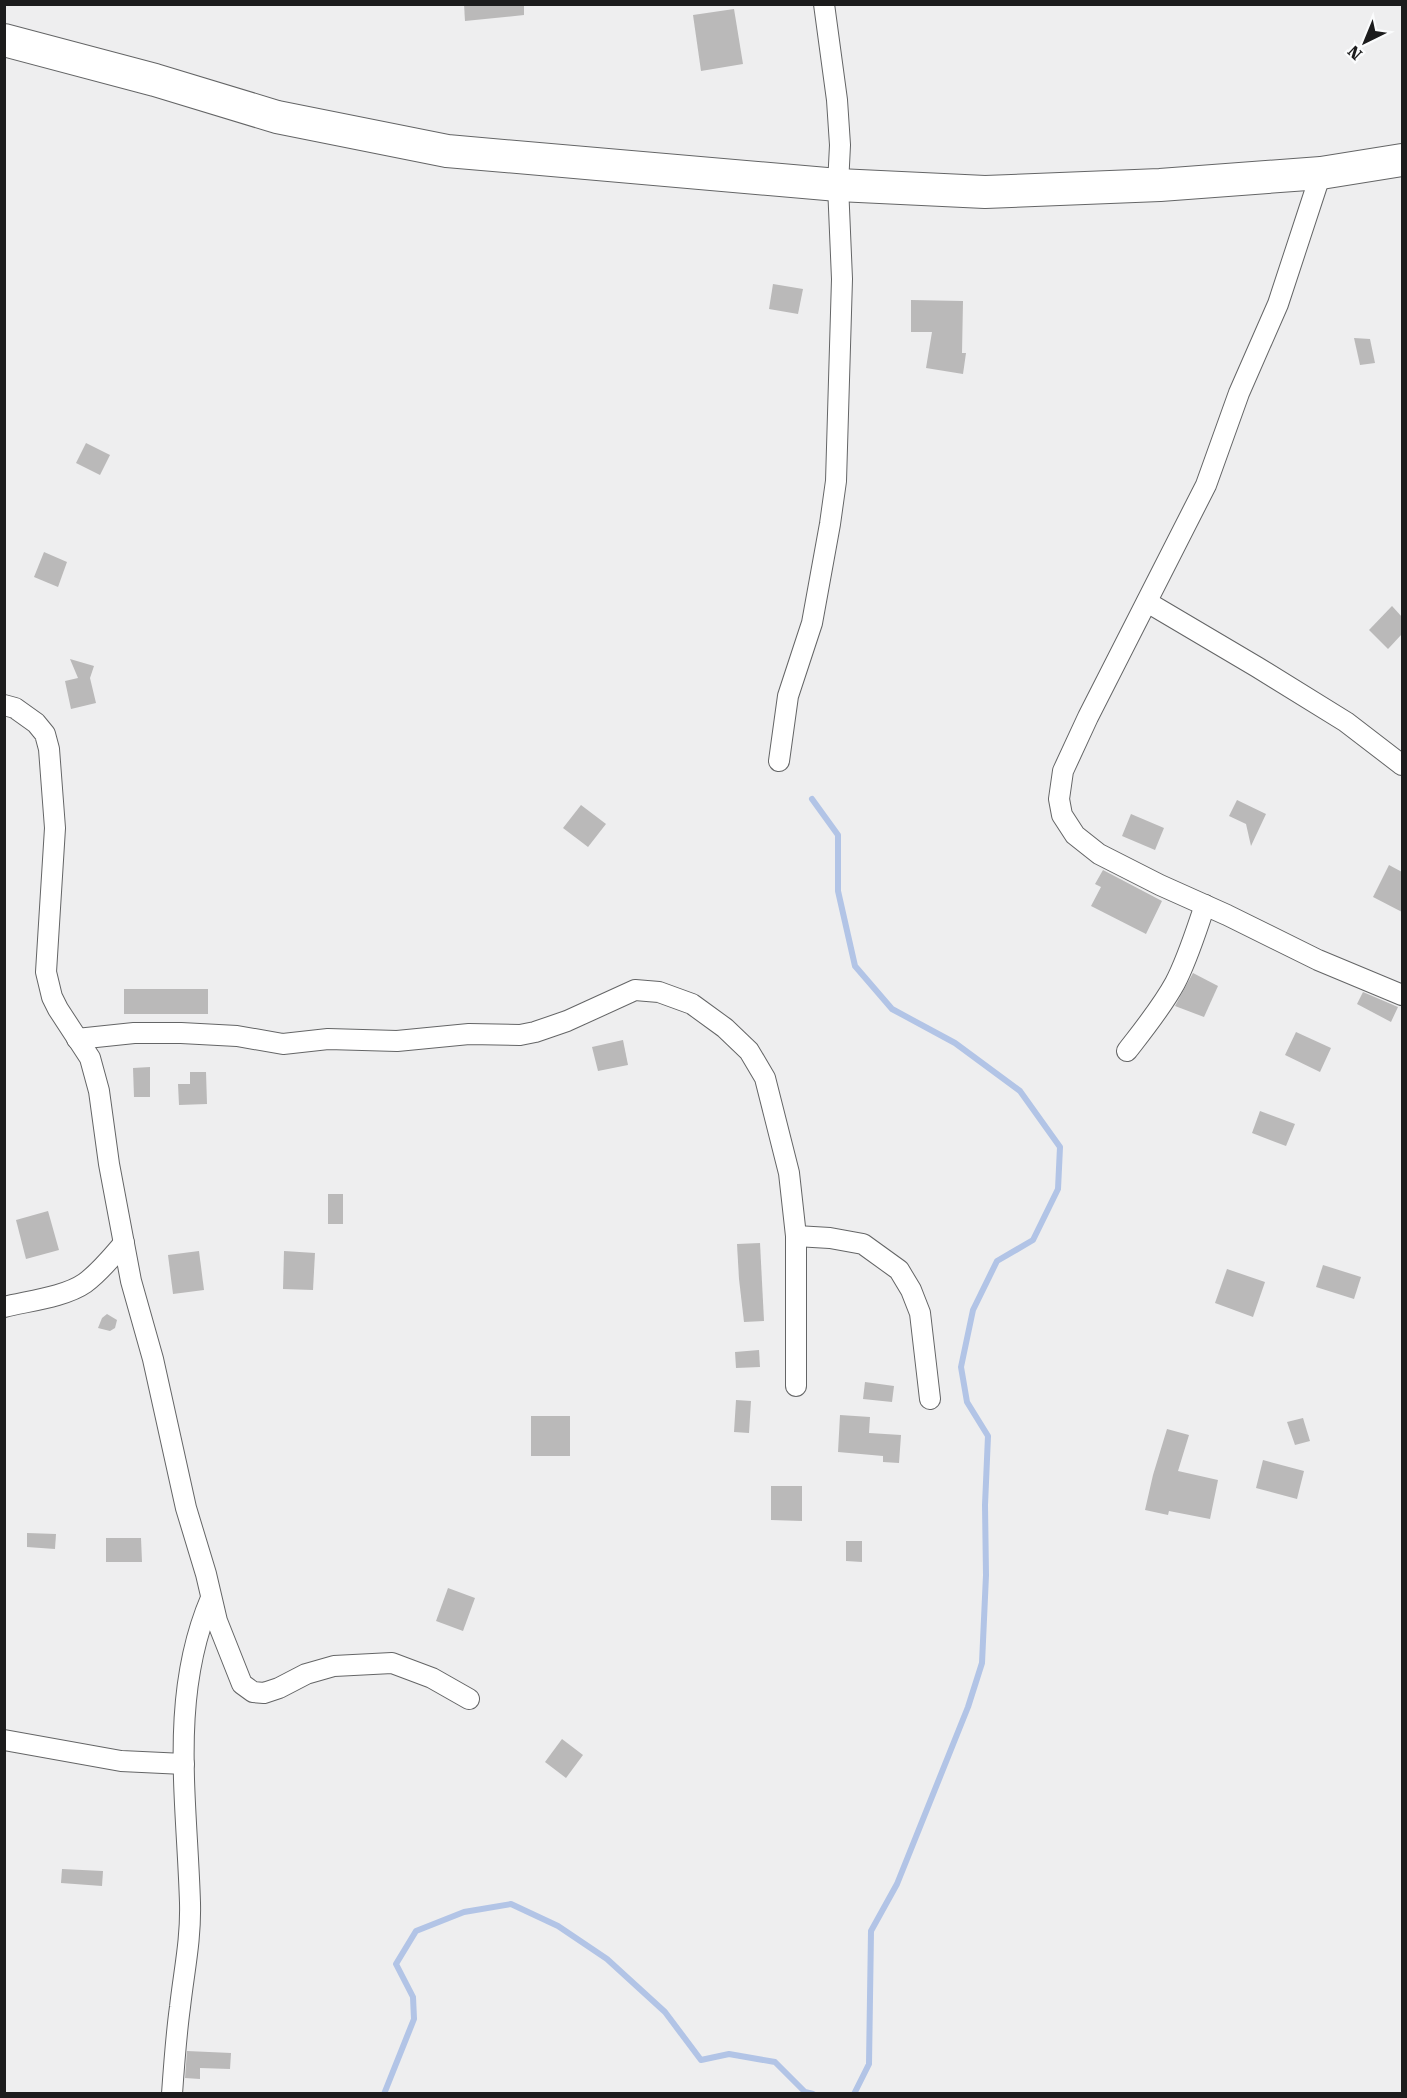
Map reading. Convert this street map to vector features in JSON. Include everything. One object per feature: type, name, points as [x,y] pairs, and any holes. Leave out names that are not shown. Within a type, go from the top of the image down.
[{"type":"highway","points":[[4,40],[155,80],[277,117],[447,151],[838,185],[985,192],[1160,185],[1321,173],[1402,160]]},
{"type":"street","points":[[779,761],[789,696],[812,624],[836,481],[842,279],[838,185],[840,145],[837,100],[824,4]]},
{"type":"street","points":[[1321,173],[1278,304],[1239,393],[1206,485],[1088,717],[1063,771],[1059,799],[1062,815],[1075,836],[1099,854],[1318,960],[1402,994]]},
{"type":"street","points":[[1147,602],[1346,722],[1402,765]]},
{"type":"street","points":[[4,705],[15,708],[36,723],[45,734],[50,749],[55,828],[46,972],[52,997],[90,1058],[99,1091],[131,1281],[156,1369],[186,1508],[217,1621],[231,1662],[242,1684],[253,1692],[279,1688],[306,1674],[334,1666],[392,1663],[432,1678],[469,1699]]},
{"type":"street","points":[[1126,1051],[1147,1026],[1174,984],[1205,905]]},
{"type":"street","points":[[77,1039],[134,1033],[182,1033],[237,1036],[283,1044],[328,1039],[397,1041],[469,1034],[520,1035],[567,1021],[634,990],[659,992],[692,1004],[725,1028],[749,1051],[765,1078],[789,1173],[796,1236],[795,1386]]},
{"type":"street","points":[[796,1236],[830,1238],[863,1244],[899,1270],[911,1290],[920,1313],[930,1399]]},
{"type":"street","points":[[4,1307],[66,1292],[83,1284],[102,1268],[124,1244]]},
{"type":"street","points":[[172,2094],[180,2006],[189,1946],[190,1903],[184,1764],[186,1687],[200,1625],[211,1598]]},
{"type":"street","points":[[4,1740],[121,1761],[184,1764]]},
{"type":"building","points":[[464,4],[524,4],[524,15],[465,21]]},
{"type":"building","points":[[734,9],[743,64],[701,71],[693,15]]},
{"type":"building","points":[[773,284],[803,289],[798,314],[769,309]]},
{"type":"building","points":[[911,300],[963,301],[962,353],[966,353],[963,374],[926,368],[932,332],[911,332]]},
{"type":"building","points":[[1354,338],[1370,339],[1375,363],[1360,365]]},
{"type":"building","points":[[86,443],[110,455],[100,475],[76,463]]},
{"type":"building","points":[[44,552],[67,562],[58,587],[34,577]]},
{"type":"building","points":[[1392,606],[1402,617],[1402,634],[1388,649],[1369,630]]},
{"type":"building","points":[[70,659],[94,666],[90,678],[96,703],[71,709],[65,681],[78,678]]},
{"type":"building","points":[[1237,800],[1266,814],[1251,846],[1246,824],[1229,816]]},
{"type":"building","points":[[581,805],[606,824],[588,847],[563,828]]},
{"type":"building","points":[[1131,814],[1164,828],[1155,850],[1122,836]]},
{"type":"building","points":[[1389,865],[1402,872],[1402,912],[1373,897]]},
{"type":"building","points":[[1103,870],[1162,901],[1146,934],[1091,906],[1101,887],[1095,884]]},
{"type":"building","points":[[1193,973],[1218,986],[1204,1017],[1175,1006]]},
{"type":"building","points":[[124,989],[208,989],[208,1014],[124,1014]]},
{"type":"building","points":[[1363,992],[1398,1007],[1391,1022],[1357,1004]]},
{"type":"building","points":[[1296,1032],[1331,1048],[1320,1072],[1285,1055]]},
{"type":"building","points":[[623,1040],[628,1065],[598,1071],[592,1047]]},
{"type":"building","points":[[150,1067],[150,1097],[134,1097],[133,1068]]},
{"type":"building","points":[[190,1072],[206,1072],[207,1104],[179,1105],[178,1084],[190,1084]]},
{"type":"building","points":[[1260,1111],[1295,1124],[1286,1146],[1252,1133]]},
{"type":"building","points":[[328,1194],[343,1194],[343,1224],[328,1224]]},
{"type":"building","points":[[48,1211],[59,1250],[26,1259],[16,1220]]},
{"type":"building","points":[[760,1243],[764,1321],[744,1322],[737,1244]]},
{"type":"building","points":[[199,1251],[204,1290],[173,1294],[168,1255]]},
{"type":"building","points":[[284,1251],[315,1253],[313,1290],[283,1289]]},
{"type":"building","points":[[1323,1265],[1361,1277],[1354,1299],[1316,1287]]},
{"type":"building","points":[[1227,1269],[1265,1282],[1253,1317],[1215,1303]]},
{"type":"building","points":[[107,1314],[117,1320],[115,1328],[110,1331],[98,1328],[102,1318]]},
{"type":"building","points":[[759,1350],[760,1367],[736,1368],[735,1352]]},
{"type":"building","points":[[865,1382],[894,1386],[892,1402],[863,1399]]},
{"type":"building","points":[[736,1400],[751,1401],[749,1433],[734,1432]]},
{"type":"building","points":[[840,1415],[870,1417],[869,1433],[901,1435],[899,1463],[883,1462],[883,1456],[838,1452]]},
{"type":"building","points":[[531,1416],[570,1416],[570,1456],[531,1456]]},
{"type":"building","points":[[1303,1418],[1310,1441],[1295,1445],[1287,1422]]},
{"type":"building","points":[[1167,1429],[1189,1435],[1178,1471],[1218,1480],[1210,1519],[1169,1511],[1168,1515],[1145,1510]]},
{"type":"building","points":[[1263,1460],[1304,1471],[1297,1499],[1256,1488]]},
{"type":"building","points":[[771,1486],[802,1486],[802,1521],[771,1520]]},
{"type":"building","points":[[27,1533],[56,1534],[55,1549],[27,1547]]},
{"type":"building","points":[[106,1538],[141,1538],[142,1562],[106,1562]]},
{"type":"building","points":[[846,1541],[862,1541],[862,1562],[846,1561]]},
{"type":"building","points":[[448,1588],[475,1598],[463,1631],[436,1621]]},
{"type":"building","points":[[562,1739],[583,1755],[566,1778],[545,1762]]},
{"type":"building","points":[[62,1869],[103,1871],[102,1886],[61,1883]]},
{"type":"building","points":[[187,2051],[231,2053],[230,2069],[200,2068],[200,2079],[185,2078]]},
{"type":"waterway","points":[[812,799],[838,835],[838,891],[855,966],[892,1009],[955,1043],[1020,1091],[1060,1147],[1058,1189],[1033,1240],[997,1261],[973,1310],[961,1367],[967,1402],[988,1436],[982,1663],[968,1707],[897,1884],[871,1931],[869,2064],[854,2094]]},
{"type":"waterway","points":[[384,2094],[414,2019],[413,1997],[396,1964],[416,1931],[464,1912],[511,1904],[558,1926],[607,1959],[665,2012],[701,2060],[729,2054],[775,2062],[805,2092],[813,2094]]}]
